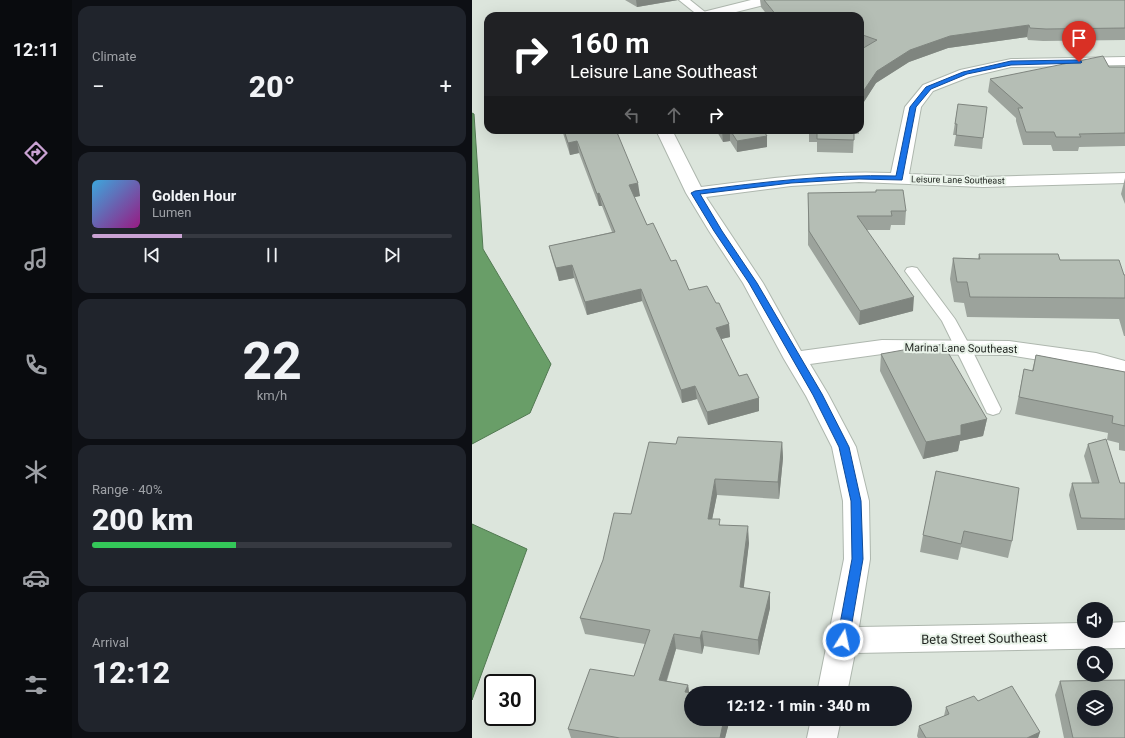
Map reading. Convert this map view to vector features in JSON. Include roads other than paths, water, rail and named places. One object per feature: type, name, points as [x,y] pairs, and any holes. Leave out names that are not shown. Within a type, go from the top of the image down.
[{"type":"street","points":[[720,12],[767,0]]},
{"type":"street","points":[[899,179],[913,107],[928,88],[965,73],[1011,63],[1125,61]]},
{"type":"street","points":[[666,134],[695,193],[718,231],[753,283],[795,359],[817,394],[844,447],[856,501],[857,559],[833,686]]},
{"type":"street","name":"Leisure Lane Southeast","points":[[695,193],[791,181],[859,177],[983,182],[1125,178]]},
{"type":"street","name":"Marina Lane Southeast","points":[[795,359],[882,347],[1009,348],[1096,361],[1125,369]]},
{"type":"street","name":"Beta Street Southeast","points":[[843,640],[1125,635]]},
{"type":"street","points":[[822,738],[825,726]]},
{"type":"lane","points":[[684,0],[699,12]]},
{"type":"lane","points":[[912,272],[948,319],[964,348],[993,409]]}]
